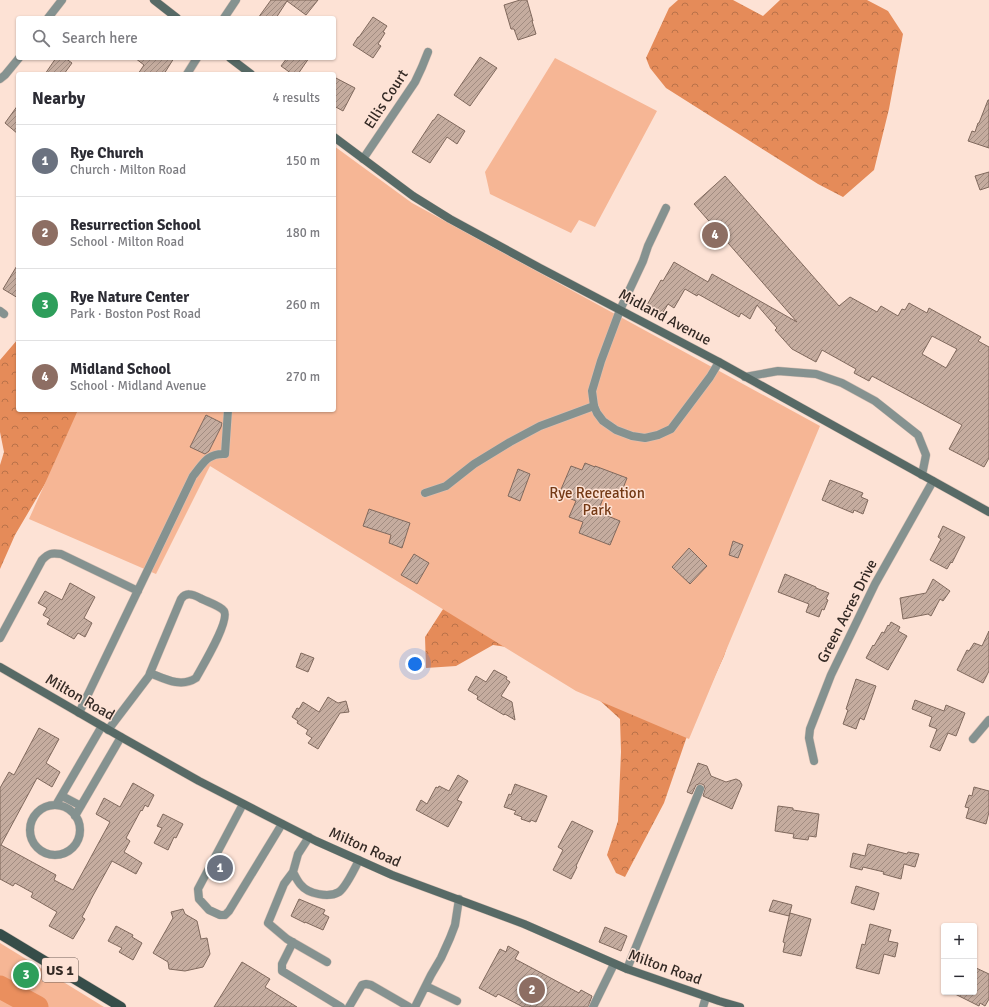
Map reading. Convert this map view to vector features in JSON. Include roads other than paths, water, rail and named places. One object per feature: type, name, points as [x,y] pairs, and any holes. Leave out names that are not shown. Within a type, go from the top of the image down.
[{"type":"main road","name":"US 1","points":[[0,934],[120,1007]]},
{"type":"street","points":[[50,16],[62,0]]},
{"type":"street","points":[[154,0],[174,16]]},
{"type":"street","points":[[225,16],[236,0]]},
{"type":"street","name":"Ellis Court","points":[[363,159],[415,82],[428,52]]},
{"type":"street","points":[[0,79],[17,60]]},
{"type":"street","points":[[188,72],[196,60]]},
{"type":"street","points":[[233,60],[248,72]]},
{"type":"street","name":"Midland Avenue","points":[[336,140],[413,196],[450,219],[719,362],[989,512]]},
{"type":"street","points":[[666,208],[620,310],[601,361],[592,391],[596,413],[603,421],[616,430],[632,436],[646,438],[658,435],[670,429],[710,377],[719,362]]},
{"type":"street","points":[[745,377],[778,371],[816,374],[842,383],[875,401],[918,435],[926,455],[922,475]]},
{"type":"street","points":[[425,493],[446,486],[474,464],[522,435],[540,426],[594,406]]},
{"type":"street","points":[[79,713],[193,476],[208,458],[217,453],[224,454],[228,412]]},
{"type":"street","name":"Green Acres Drive","points":[[814,761],[809,738],[810,729],[831,675],[875,584],[933,481]]},
{"type":"street","points":[[0,638],[42,560],[48,554],[61,554],[138,591]]},
{"type":"street","points":[[56,805],[105,728],[149,676],[150,673],[181,599],[184,595],[189,594],[195,596],[223,609],[225,615],[220,633],[196,678],[192,681],[184,683],[168,681],[150,673]]},
{"type":"street","name":"Milton Road","points":[[0,667],[200,781],[282,824],[359,860],[524,924],[614,964],[740,1007]]},
{"type":"street","points":[[973,739],[989,720]]},
{"type":"street","points":[[75,816],[121,737]]},
{"type":"street","points":[[627,969],[700,788]]},
{"type":"street","points":[[62,796],[81,806]]},
{"type":"street","points":[[243,804],[198,889],[199,899],[209,910],[220,915],[225,915],[229,911],[282,824]]},
{"type":"street","points":[[50,805],[59,805],[67,808],[75,816],[78,820],[80,828],[80,836],[77,844],[71,850],[56,856],[48,855],[40,851],[34,845],[30,838],[29,829],[35,813],[42,808],[50,805]]},
{"type":"street","points":[[309,837],[298,854],[293,872],[284,884],[268,923],[287,939],[327,962]]},
{"type":"street","points":[[293,872],[301,886],[311,892],[331,895],[340,892],[359,860]]},
{"type":"street","points":[[416,1007],[450,938],[455,925],[459,899]]},
{"type":"street","points":[[292,942],[282,964],[282,971],[341,1007]]},
{"type":"street","points":[[593,1007],[614,964]]},
{"type":"street","points":[[349,1007],[362,985],[366,984],[371,985],[409,1007]]},
{"type":"street","points":[[426,986],[457,1001]]},
{"type":"street","points":[[703,1007],[706,996]]},
{"type":"waterway","points":[[0,987],[37,1007]]},
{"type":"place","name":"Midland School","points":[[715,235]]},
{"type":"place","name":"Rye Church","points":[[220,868]]},
{"type":"place","name":"Rye Nature Center","points":[[26,975]]},
{"type":"place","name":"Resurrection School","points":[[532,990]]},
{"type":"park label","name":"Rye Recreation Park","points":[[597,502]]}]
